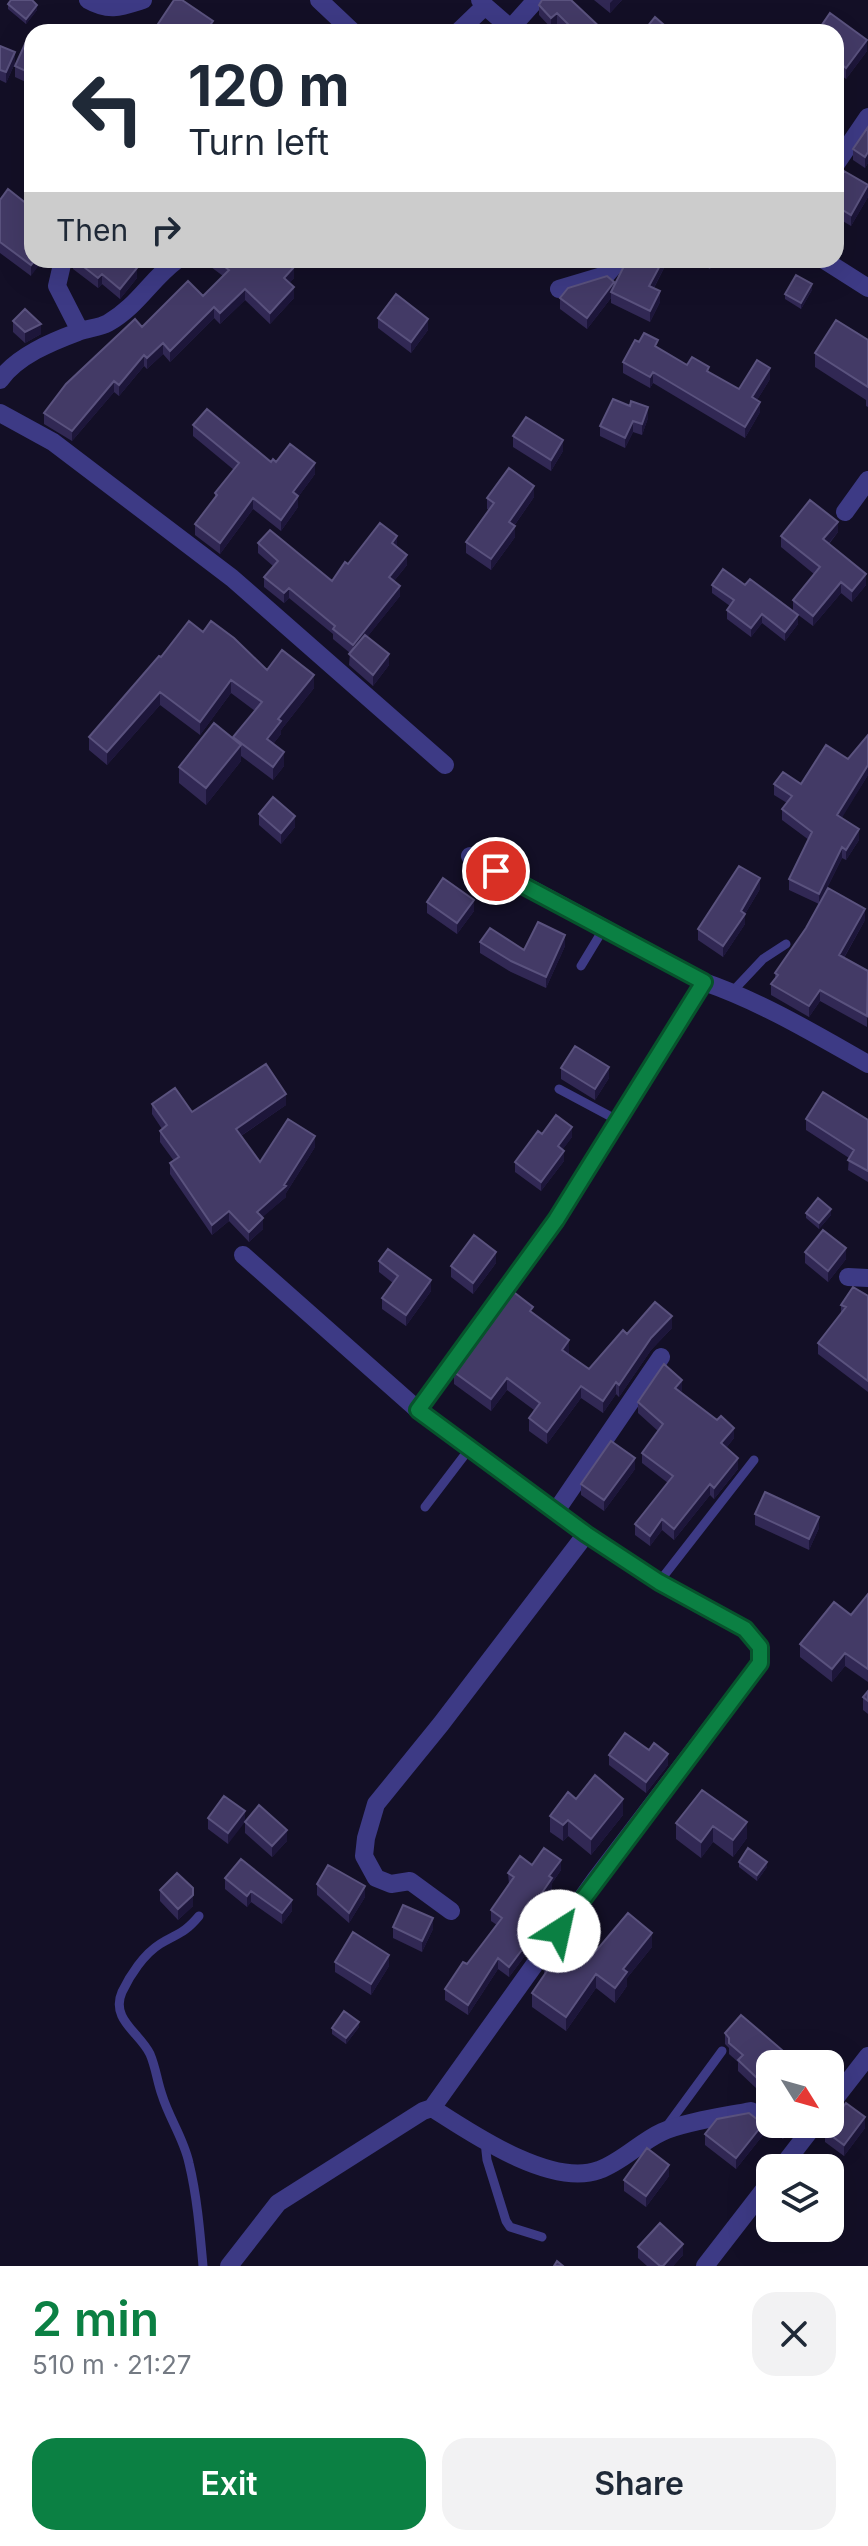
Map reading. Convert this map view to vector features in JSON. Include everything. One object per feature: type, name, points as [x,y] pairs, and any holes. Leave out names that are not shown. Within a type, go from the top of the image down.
[{"type":"street","points":[[88,0],[100,7],[113,9],[143,0]]},
{"type":"street","points":[[319,0],[344,24]]},
{"type":"street","points":[[517,24],[536,0]]},
{"type":"street","points":[[465,24],[482,3],[505,24]]},
{"type":"street","points":[[844,152],[868,117]]},
{"type":"street","points":[[61,268],[57,286],[80,331]]},
{"type":"street","points":[[0,380],[6,371],[39,348],[106,324],[139,300],[169,268]]},
{"type":"street","points":[[559,289],[606,275],[612,268]]},
{"type":"street","points":[[837,268],[868,288]]},
{"type":"street","points":[[0,413],[53,442],[232,578],[445,765]]},
{"type":"street","points":[[845,512],[868,480]]},
{"type":"street","points":[[470,856],[704,982],[792,1021],[868,1064]]},
{"type":"street","points":[[418,1410],[556,1220],[704,982]]},
{"type":"street","points":[[229,2266],[278,2203],[432,2108],[595,1880],[760,1663],[760,1647],[745,1629],[659,1582],[586,1534],[418,1410],[243,1255]]},
{"type":"street","points":[[848,1277],[868,1278]]},
{"type":"street","points":[[556,1511],[661,1357]]},
{"type":"street","points":[[451,1911],[410,1881],[391,1884],[376,1878],[364,1856],[376,1804],[586,1534]]},
{"type":"street","points":[[844,2087],[868,2056]]},
{"type":"street","points":[[432,2108],[485,2142],[545,2168],[581,2174],[599,2170],[662,2132],[751,2111]]},
{"type":"street","points":[[792,2154],[804,2138]]},
{"type":"street","points":[[705,2266],[756,2200]]},
{"type":"lane","points":[[581,966],[604,928]]},
{"type":"lane","points":[[732,992],[751,970],[786,944]]},
{"type":"lane","points":[[559,1089],[619,1121]]},
{"type":"lane","points":[[425,1507],[470,1448]]},
{"type":"lane","points":[[659,1582],[754,1460]]},
{"type":"lane","points":[[199,1916],[186,1932],[162,1943],[137,1967],[121,1994],[119,2006],[122,2019],[146,2046],[155,2066],[161,2094],[189,2163],[203,2266]]},
{"type":"lane","points":[[662,2132],[722,2051]]},
{"type":"lane","points":[[485,2142],[487,2160],[506,2221],[510,2227],[542,2237]]},
{"type":"building","points":[[11,0],[32,0],[37,5],[26,19],[8,4]]},
{"type":"building","points":[[174,0],[182,0],[213,21],[211,24],[158,24]]},
{"type":"building","points":[[542,0],[571,0],[596,24],[568,24],[557,13],[551,18],[539,5]]},
{"type":"building","points":[[830,13],[867,40],[846,68],[844,24],[822,24]]},
{"type":"building","points":[[655,17],[663,24],[649,24]]},
{"type":"building","points":[[0,46],[15,52],[6,72],[0,70]]},
{"type":"building","points":[[24,46],[24,70],[15,66]]},
{"type":"building","points":[[868,127],[868,152],[865,157],[853,149]]},
{"type":"building","points":[[844,171],[868,185],[851,215],[844,211]]},
{"type":"building","points":[[8,189],[24,202],[24,260],[0,242],[0,200]]},
{"type":"building","points":[[85,268],[137,268],[120,289],[102,274],[98,278]]},
{"type":"building","points":[[226,268],[293,268],[284,278],[294,287],[270,313],[245,289],[220,313],[214,307],[170,351],[163,343],[147,358],[144,355],[119,385],[114,381],[72,431],[44,413],[66,384],[135,319],[142,327],[188,281],[203,296],[229,270]]},
{"type":"building","points":[[623,268],[659,268],[649,286],[660,291],[650,311],[611,292]]},
{"type":"building","points":[[796,275],[812,284],[801,303],[785,294]]},
{"type":"building","points":[[607,276],[614,282],[587,318],[560,298],[568,288]]},
{"type":"building","points":[[396,294],[428,319],[411,342],[378,318]]},
{"type":"building","points":[[25,309],[41,324],[25,332],[13,321]]},
{"type":"building","points":[[836,320],[868,340],[868,387],[815,353]]},
{"type":"building","points":[[644,333],[658,340],[655,346],[687,365],[692,357],[709,367],[707,371],[739,389],[757,360],[770,368],[752,397],[760,402],[745,427],[653,372],[650,377],[623,362],[635,340],[639,342]]},
{"type":"building","points":[[613,399],[630,406],[631,401],[648,407],[642,424],[633,421],[625,438],[600,426]]},
{"type":"building","points":[[207,409],[271,462],[273,459],[276,462],[290,444],[315,463],[293,492],[298,496],[281,520],[253,498],[220,543],[195,524],[239,463],[193,425]]},
{"type":"building","points":[[526,417],[563,440],[551,460],[513,436]]},
{"type":"building","points":[[509,468],[534,486],[509,522],[515,526],[491,559],[466,542],[494,503],[487,498]]},
{"type":"building","points":[[810,500],[838,522],[823,539],[866,574],[852,591],[841,582],[813,616],[793,600],[820,567],[781,536]]},
{"type":"building","points":[[380,523],[397,536],[392,543],[407,555],[389,577],[400,586],[353,645],[289,588],[284,593],[264,577],[278,561],[258,543],[270,530],[332,581]]},
{"type":"building","points":[[723,569],[745,585],[750,579],[798,615],[785,632],[762,614],[751,628],[727,610],[734,600],[712,585]]},
{"type":"building","points":[[189,621],[203,632],[211,621],[267,670],[282,650],[314,675],[278,719],[281,721],[267,739],[284,752],[273,767],[233,737],[262,702],[231,680],[200,722],[160,692],[107,752],[89,737]]},
{"type":"building","points":[[365,635],[389,654],[373,675],[349,654]]},
{"type":"building","points":[[214,723],[241,745],[206,788],[179,767]]},
{"type":"building","points":[[868,735],[868,765],[837,815],[859,829],[846,850],[842,847],[819,894],[789,879],[812,832],[782,809],[792,796],[774,784],[783,772],[801,784],[826,745],[848,759]]},
{"type":"building","points":[[273,797],[295,816],[281,833],[259,814]]},
{"type":"building","points":[[739,866],[760,878],[741,911],[745,914],[723,946],[698,929]]},
{"type":"building","points":[[443,878],[474,900],[457,923],[427,902]]},
{"type":"building","points":[[828,888],[865,909],[839,955],[868,971],[867,1016],[820,990],[809,1006],[771,984]]},
{"type":"building","points":[[538,922],[565,935],[546,977],[480,942],[490,928],[524,950]]},
{"type":"building","points":[[575,1046],[609,1067],[595,1089],[561,1068]]},
{"type":"building","points":[[266,1064],[286,1094],[236,1129],[260,1162],[288,1119],[315,1136],[286,1186],[257,1212],[263,1218],[249,1232],[229,1211],[212,1225],[170,1163],[179,1157],[160,1131],[167,1125],[152,1104],[175,1088],[192,1112]]},
{"type":"building","points":[[823,1092],[868,1120],[868,1171],[848,1160],[854,1150],[806,1119]]},
{"type":"building","points":[[556,1115],[572,1127],[558,1146],[564,1151],[541,1182],[515,1162],[538,1131],[542,1134]]},
{"type":"building","points":[[818,1198],[831,1209],[819,1223],[806,1213]]},
{"type":"building","points":[[823,1230],[846,1248],[828,1271],[805,1252]]},
{"type":"building","points":[[474,1235],[496,1252],[473,1283],[451,1266]]},
{"type":"building","points":[[388,1249],[431,1280],[406,1315],[382,1298],[398,1276],[379,1261]]},
{"type":"building","points":[[853,1287],[868,1296],[868,1381],[818,1343],[846,1307],[841,1305]]},
{"type":"building","points":[[511,1290],[533,1307],[530,1311],[569,1340],[562,1350],[589,1369],[623,1330],[627,1334],[655,1302],[672,1316],[651,1338],[619,1385],[616,1382],[603,1401],[581,1386],[547,1432],[529,1418],[540,1403],[507,1378],[491,1399],[454,1372],[487,1329],[484,1327]]},
{"type":"building","points":[[664,1364],[682,1380],[675,1388],[717,1420],[721,1416],[734,1428],[721,1443],[738,1458],[714,1488],[710,1484],[674,1529],[662,1519],[650,1536],[635,1524],[673,1476],[642,1453],[663,1424],[638,1402]]},
{"type":"building","points":[[611,1441],[635,1458],[604,1500],[581,1484]]},
{"type":"building","points":[[765,1492],[819,1517],[809,1539],[755,1514]]},
{"type":"building","points":[[868,1594],[868,1669],[845,1653],[832,1669],[800,1644],[834,1602],[851,1615]]},
{"type":"building","points":[[625,1733],[649,1750],[654,1743],[668,1754],[646,1782],[609,1755]]},
{"type":"building","points":[[595,1775],[623,1799],[591,1839],[568,1820],[563,1825],[550,1816],[568,1792],[576,1799]]},
{"type":"building","points":[[702,1790],[747,1822],[733,1840],[713,1826],[701,1842],[676,1823]]},
{"type":"building","points":[[224,1796],[245,1811],[228,1833],[208,1818]]},
{"type":"building","points":[[259,1805],[287,1830],[272,1846],[245,1822]]},
{"type":"building","points":[[544,1848],[561,1860],[537,1900],[541,1902],[517,1935],[527,1943],[509,1967],[498,1958],[468,2005],[445,1989],[463,1962],[467,1964],[502,1918],[491,1910],[514,1877],[508,1873],[520,1856],[532,1865]]},
{"type":"building","points":[[748,1848],[767,1862],[757,1875],[739,1862]]},
{"type":"building","points":[[241,1859],[292,1900],[282,1913],[251,1891],[247,1896],[225,1878]]},
{"type":"building","points":[[328,1865],[365,1886],[349,1913],[317,1884]]},
{"type":"building","points":[[177,1873],[193,1888],[193,1895],[178,1909],[160,1890]]},
{"type":"building","points":[[403,1905],[433,1918],[422,1941],[393,1927]]},
{"type":"building","points":[[628,1913],[652,1933],[623,1969],[627,1972],[615,1988],[596,1974],[566,2017],[532,1993],[551,1965],[544,1960],[566,1930],[596,1951]]},
{"type":"building","points":[[353,1932],[389,1955],[371,1984],[335,1962]]},
{"type":"building","points":[[344,2011],[359,2022],[346,2038],[332,2028]]},
{"type":"building","points":[[741,2015],[782,2050],[756,2050],[756,2077],[738,2060],[743,2055],[729,2043],[725,2033]]},
{"type":"building","points":[[846,2103],[865,2117],[844,2145],[834,2138],[844,2138]]},
{"type":"building","points":[[749,2113],[756,2118],[756,2133],[736,2158],[705,2134],[717,2119]]},
{"type":"building","points":[[647,2148],[669,2165],[646,2196],[624,2180]]},
{"type":"building","points":[[660,2223],[683,2244],[663,2266],[638,2247]]},
{"type":"route","points":[[496,871],[704,982],[556,1220],[418,1410],[586,1534],[659,1582],[745,1629],[760,1647],[760,1663],[559,1931]]}]
